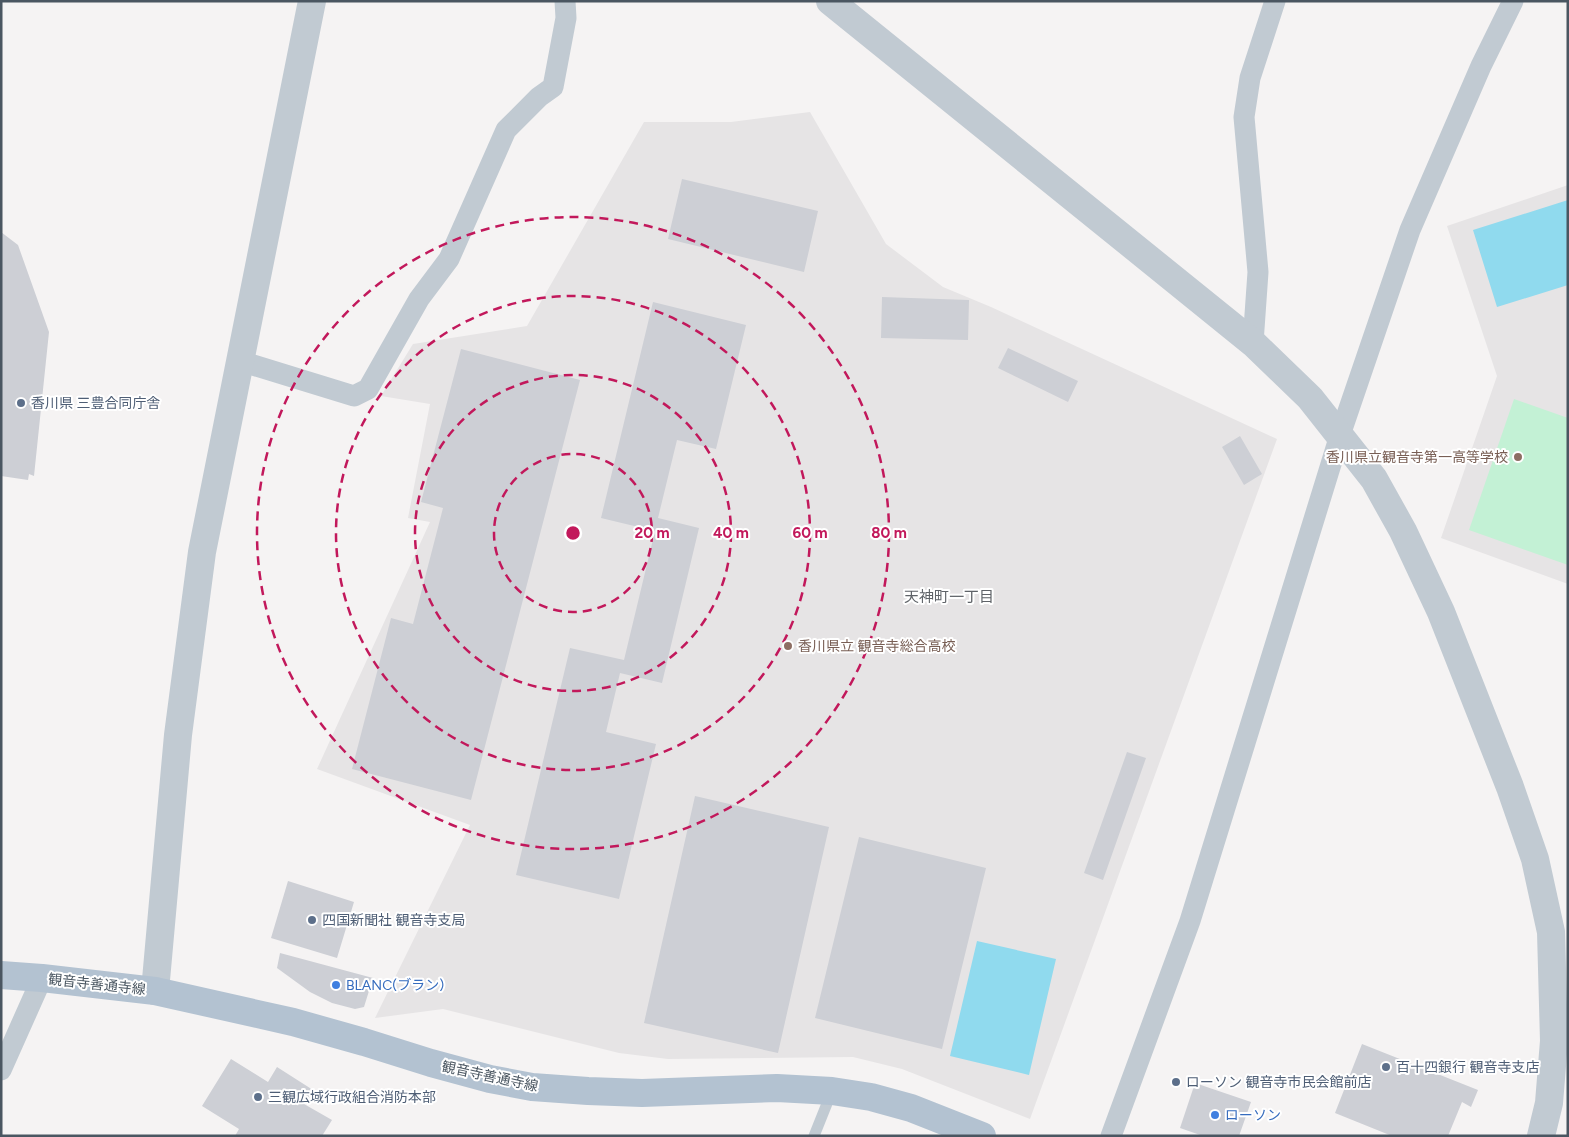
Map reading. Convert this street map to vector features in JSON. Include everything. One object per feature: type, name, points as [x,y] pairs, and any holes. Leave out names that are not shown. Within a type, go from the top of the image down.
[{"type":"main road","name":"観音寺善通寺線","points":[[1,975],[155,991],[293,1022],[431,1063],[490,1079],[532,1087],[642,1093],[777,1088],[832,1091],[871,1096],[911,1108],[982,1136]]},
{"type":"street","points":[[155,991],[178,735],[202,552],[312,1]]},
{"type":"street","points":[[240,361],[354,396],[368,389],[419,299],[449,259],[506,130],[539,96],[553,87],[566,18],[565,1]]},
{"type":"street","points":[[830,1],[1253,343],[1310,398],[1374,479],[1403,531],[1436,603],[1510,786],[1535,859],[1551,932],[1554,1006],[1554,1041],[1550,1094],[1541,1136]]},
{"type":"street","points":[[1253,343],[1258,272],[1244,116],[1250,78],[1275,1]]},
{"type":"street","points":[[1111,1136],[1190,920],[1340,435],[1410,230],[1481,66],[1513,1]]},
{"type":"street","points":[[1,1070],[42,978]]},
{"type":"lane","points":[[814,1136],[832,1091]]},
{"type":"shaded area","name":"香川県立 観音寺総合高校","points":[[810,112],[886,244],[943,287],[991,307],[1277,439],[1030,1119],[902,1069],[853,1057],[668,1059],[619,1053],[443,1009],[375,1018],[470,825],[317,769],[430,522],[408,518],[430,404],[381,396],[413,344],[527,326],[644,122],[731,122]]},
{"type":"shaded area","name":"香川県立観音寺第一高等学校","points":[[1568,185],[1568,584],[1441,538],[1497,376],[1447,226]]},
{"type":"green space","points":[[1514,399],[1568,418],[1568,565],[1469,530]]},
{"type":"water","points":[[1568,200],[1568,285],[1497,307],[1473,230]]},
{"type":"water","points":[[977,941],[1056,959],[1029,1075],[950,1056]]},
{"type":"building","points":[[682,179],[818,211],[804,272],[668,239]]},
{"type":"building","name":"香川県 三豊合同庁舎","points":[[1,232],[18,245],[49,332],[34,476],[29,474],[28,480],[1,476]]},
{"type":"building","points":[[882,297],[969,300],[968,340],[881,338]]},
{"type":"building","points":[[653,302],[746,325],[716,449],[677,440],[658,518],[699,528],[662,683],[620,673],[606,732],[656,744],[619,899],[516,875],[570,648],[624,660],[655,531],[601,518]]},
{"type":"building","points":[[1008,348],[1078,381],[1068,402],[998,368]]},
{"type":"building","points":[[461,349],[580,380],[471,800],[352,769],[391,618],[413,624],[443,508],[421,502]]},
{"type":"building","points":[[1240,436],[1262,474],[1244,485],[1222,447]]},
{"type":"building","points":[[1127,752],[1146,758],[1103,880],[1084,873]]},
{"type":"building","points":[[695,796],[829,827],[778,1053],[644,1023]]},
{"type":"building","points":[[859,837],[986,868],[942,1049],[815,1018]]},
{"type":"building","name":"四国新聞社 観音寺支局","points":[[288,881],[354,902],[337,958],[271,938]]},
{"type":"building","name":"BLANC(ブラン)","points":[[280,953],[373,978],[364,1007],[355,1009],[332,1003],[310,992],[277,968]]},
{"type":"building","name":"百十四銀行 観音寺支店","points":[[1362,1044],[1478,1090],[1471,1107],[1462,1102],[1448,1136],[1392,1136],[1335,1113]]},
{"type":"building","name":"三観広域行政組合消防本部","points":[[231,1059],[268,1082],[277,1067],[313,1090],[304,1104],[332,1120],[322,1136],[235,1136],[239,1129],[202,1106]]},
{"type":"building","name":"ローソン","points":[[1195,1083],[1251,1102],[1239,1136],[1203,1136],[1180,1128]]},
{"type":"place","name":"香川県 三豊合同庁舎","points":[[21,403]]},
{"type":"place","name":"香川県立観音寺第一高等学校","points":[[1518,457]]},
{"type":"place","name":"香川県立 観音寺総合高校","points":[[788,646]]},
{"type":"place","name":"四国新聞社 観音寺支局","points":[[312,920]]},
{"type":"place","name":"BLANC(ブラン)","points":[[336,985]]},
{"type":"place","name":"百十四銀行 観音寺支店","points":[[1386,1067]]},
{"type":"place","name":"ローソン 観音寺市民会館前店","points":[[1176,1082]]},
{"type":"place","name":"三観広域行政組合消防本部","points":[[258,1097]]},
{"type":"place","name":"ローソン","points":[[1215,1115]]},
{"type":"district","name":"天神町一丁目","points":[[949,597]]}]
